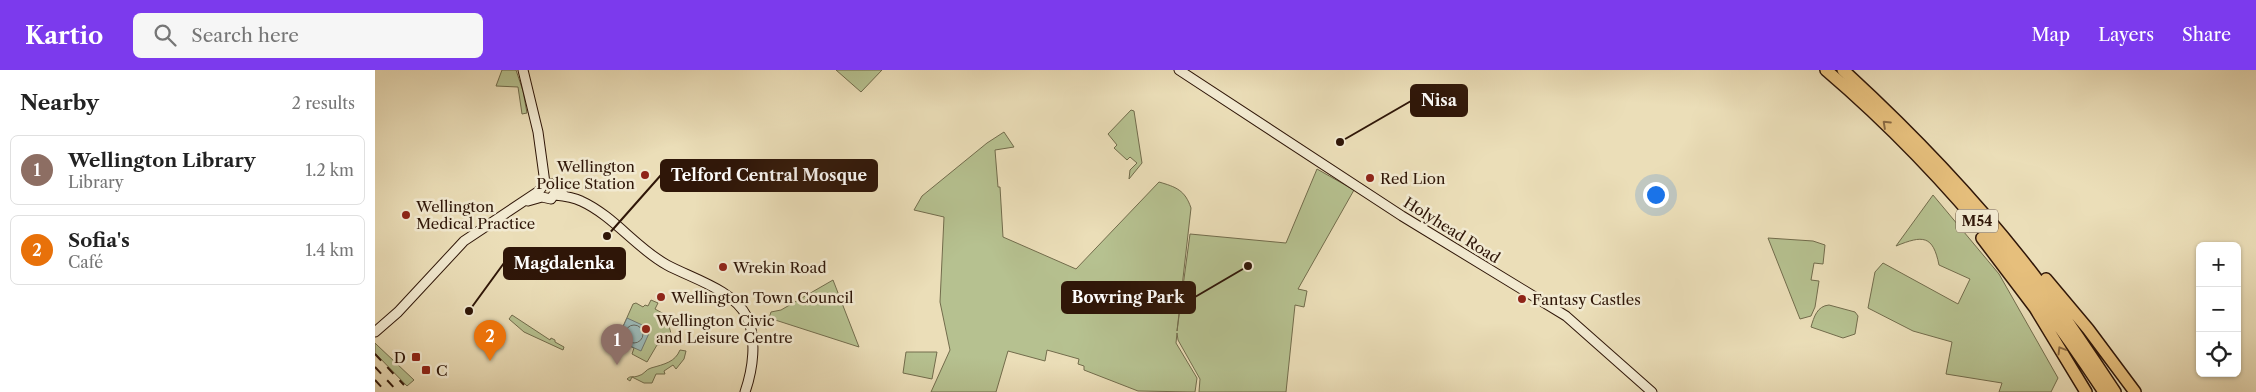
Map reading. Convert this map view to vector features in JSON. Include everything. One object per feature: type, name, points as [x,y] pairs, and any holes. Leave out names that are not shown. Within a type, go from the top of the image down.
[{"type":"highway","name":"M54","points":[[1826,70],[1900,138],[1947,187],[2004,252],[2046,306],[2104,392]]},
{"type":"highway","name":"M54","points":[[1843,70],[1921,146],[2001,234],[2036,268],[2088,329],[2135,392]]},
{"type":"highway","name":"M54","points":[[1900,138],[2020,286],[2086,392]]},
{"type":"highway","name":"M54","points":[[2001,234],[2056,304],[2115,392]]},
{"type":"street","points":[[523,70],[548,190]]},
{"type":"street","name":"Holyhead Road","points":[[1179,70],[1395,211],[1565,316],[1653,392]]},
{"type":"street","points":[[375,332],[398,312],[464,241],[525,201],[548,190],[591,206],[654,256],[667,265],[715,288],[741,310],[747,317],[753,353],[751,371],[745,392]]},
{"type":"green space","points":[[502,70],[516,70],[523,91],[527,113],[522,114],[518,87],[496,86]]},
{"type":"green space","points":[[836,70],[882,70],[861,92]]},
{"type":"green space","points":[[1131,110],[1134,111],[1142,163],[1129,179],[1130,170],[1137,163],[1130,157],[1127,160],[1114,148],[1117,145],[1108,134]]},
{"type":"green space","points":[[1004,132],[1014,147],[995,150],[998,187],[1000,187],[1003,237],[1076,269],[1159,182],[1183,193],[1191,208],[1177,331],[1190,234],[1286,243],[1317,169],[1354,190],[1298,289],[1307,291],[1304,307],[1295,305],[1286,392],[1199,392],[1200,379],[1178,340],[1177,333],[1176,343],[1197,378],[1195,392],[1138,391],[1084,370],[1084,366],[1078,364],[1079,359],[1047,350],[1045,361],[1008,351],[996,392],[931,392],[950,350],[940,302],[944,217],[914,210],[922,196],[987,143]]},
{"type":"green space","points":[[1933,195],[1999,274],[2058,378],[2051,392],[1999,392],[2002,383],[1946,374],[1952,342],[1913,331],[1868,308],[1875,272],[1883,263],[1958,304],[1970,279],[1939,265],[1934,248],[1925,240],[1913,240],[1896,246]]},
{"type":"green space","points":[[1768,238],[1813,241],[1825,245],[1823,264],[1814,263],[1811,280],[1819,281],[1815,307],[1811,316],[1800,319]]},
{"type":"green space","points":[[833,280],[859,347],[769,318],[771,312],[781,310]]},
{"type":"green space","name":"Wellington Civic and Leisure Centre","points":[[651,300],[658,303],[655,309],[664,314],[661,320],[669,327],[671,335],[667,342],[657,345],[647,362],[632,354],[634,348],[617,340],[633,304],[636,303],[643,307],[645,305],[648,306]]},
{"type":"green space","points":[[1829,305],[1855,312],[1858,316],[1855,334],[1843,338],[1811,327],[1819,310]]},
{"type":"green space","points":[[512,315],[550,340],[551,338],[555,340],[555,342],[564,347],[563,350],[524,332],[509,319]]},
{"type":"green space","points":[[375,343],[414,380],[407,386],[375,353]]},
{"type":"green space","points":[[680,350],[686,351],[684,359],[676,369],[673,365],[664,371],[665,374],[656,374],[652,383],[644,383],[632,377],[636,377],[649,369],[669,362]]},
{"type":"green space","points":[[906,352],[937,352],[932,379],[903,373]]},
{"type":"water","name":"Wellington Civic and Leisure Centre","points":[[627,318],[651,329],[641,351],[617,340]]},
{"type":"railway","points":[[375,354],[404,385]]},
{"type":"railway","points":[[375,367],[398,392]]},
{"type":"railway","points":[[375,380],[386,392]]},
{"type":"place","name":"Nisa","points":[[1340,142]]},
{"type":"place","name":"Wellington Police Station","points":[[645,175]]},
{"type":"place","name":"Red Lion","points":[[1370,178]]},
{"type":"place","name":"Wellington Medical Practice","points":[[406,215]]},
{"type":"place","name":"Telford Central Mosque","points":[[607,236]]},
{"type":"place","name":"Bowring Park","points":[[1248,266]]},
{"type":"place","name":"Wrekin Road","points":[[723,267]]},
{"type":"place","name":"Wellington Town Council","points":[[661,297]]},
{"type":"place","name":"Fantasy Castles","points":[[1522,299]]},
{"type":"place","name":"Magdalenka","points":[[469,311]]},
{"type":"place","name":"Wellington Civic and Leisure Centre","points":[[646,329]]},
{"type":"place","name":"D","points":[[416,357]]},
{"type":"place","name":"Sofia's","points":[[490,361]]},
{"type":"place","name":"Wellington Library","points":[[617,365]]},
{"type":"place","name":"C","points":[[426,370]]}]
